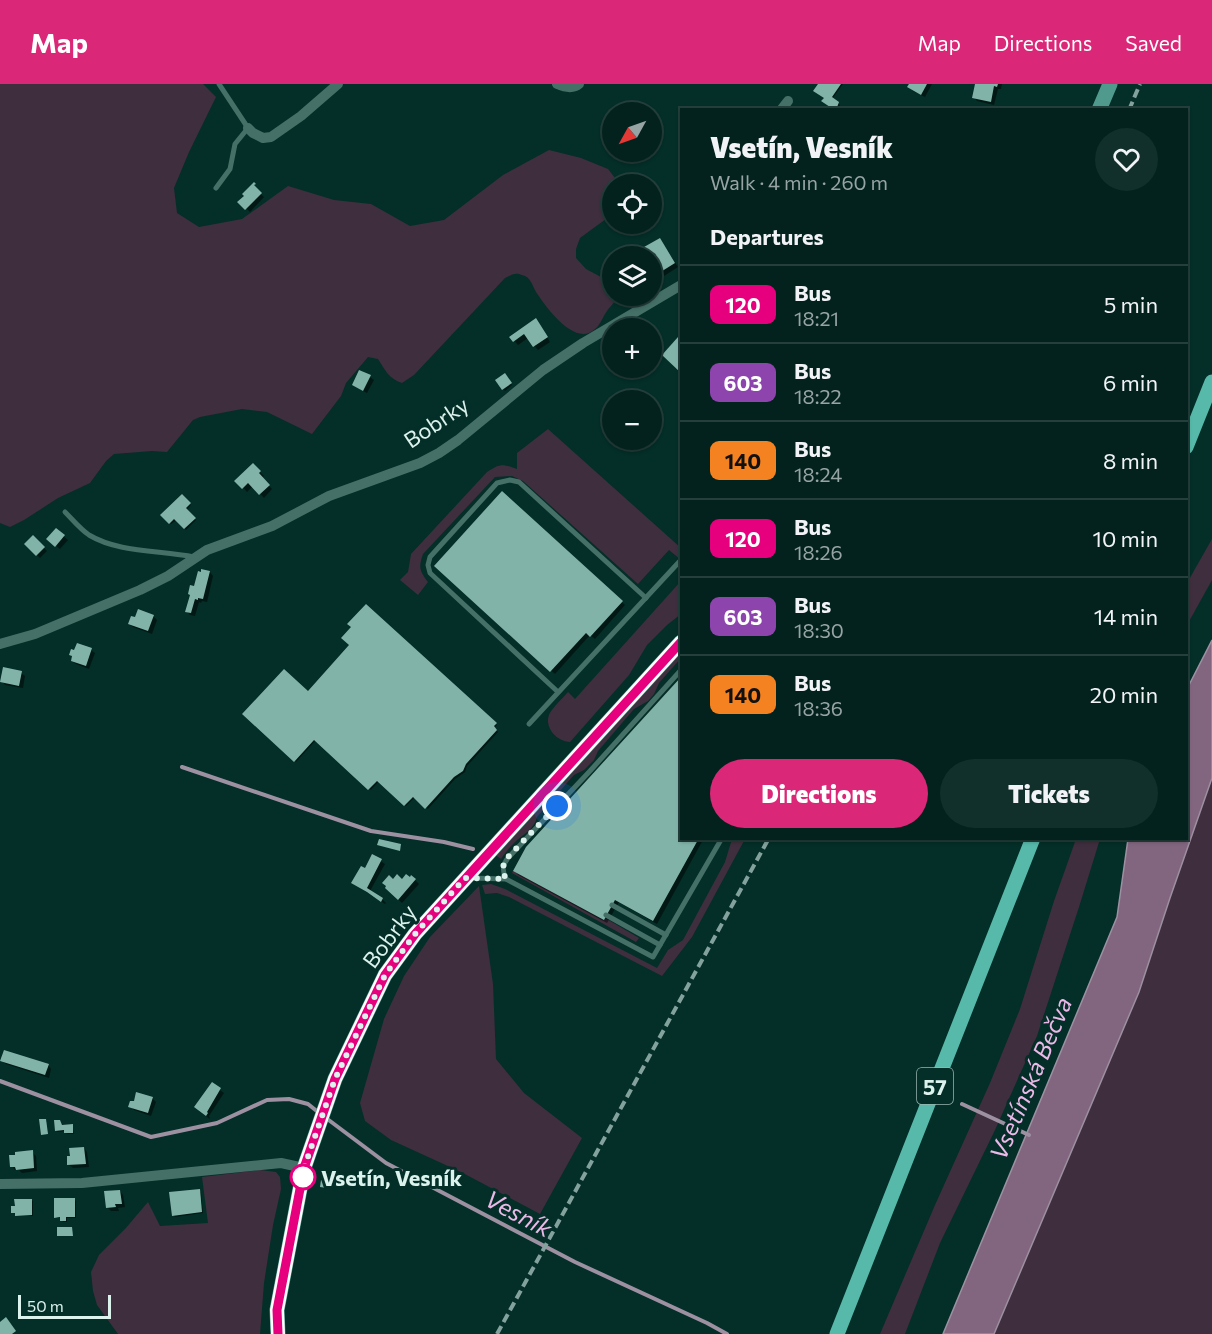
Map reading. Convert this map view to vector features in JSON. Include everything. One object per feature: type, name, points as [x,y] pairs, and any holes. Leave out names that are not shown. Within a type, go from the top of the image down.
[{"type":"main road","points":[[1188,442],[1212,382]]},
{"type":"main road","name":"57","points":[[837,1334],[1032,840]]},
{"type":"street","points":[[248,128],[263,138],[271,137],[301,116],[338,84]]},
{"type":"street","points":[[558,84],[566,87],[578,85]]},
{"type":"street","points":[[1100,108],[1110,84]]},
{"type":"street","name":"Bobrky","points":[[0,644],[35,634],[141,590],[168,576],[207,550],[272,526],[329,496],[420,463],[439,453],[543,370],[583,343],[680,286]]},
{"type":"street","name":"Bobrky","points":[[278,1334],[277,1310],[304,1168],[335,1079],[385,975],[415,934],[680,643]]},
{"type":"street","points":[[0,1184],[82,1183],[281,1163],[304,1168]]},
{"type":"lane","points":[[216,188],[230,169],[235,144],[248,128],[219,84]]},
{"type":"lane","points":[[558,692],[430,573],[428,565],[430,557],[497,483],[510,480],[519,483],[646,598]]},
{"type":"lane","points":[[65,512],[87,534],[102,541],[118,546],[194,557]]},
{"type":"lane","points":[[529,724],[679,562]]},
{"type":"lane","points":[[506,879],[503,864],[507,858],[590,771],[680,671]]},
{"type":"lane","points":[[465,878],[506,879],[653,957],[721,840]]},
{"type":"lane","points":[[612,905],[666,935]]},
{"type":"lane","points":[[606,915],[660,945]]},
{"type":"shaded area","points":[[0,84],[203,84],[216,97],[174,188],[177,213],[199,227],[242,219],[288,186],[334,200],[371,204],[410,226],[444,220],[503,175],[549,150],[581,158],[608,169],[612,174],[602,174],[602,222],[580,238],[576,249],[576,258],[586,269],[602,278],[602,306],[611,306],[600,324],[587,333],[570,330],[554,315],[525,276],[511,275],[505,278],[414,375],[402,383],[391,377],[378,359],[368,357],[346,383],[341,396],[312,434],[267,412],[242,409],[200,417],[193,420],[167,452],[114,454],[90,483],[58,498],[10,527],[0,523]]},
{"type":"shaded area","points":[[548,429],[680,547],[680,559],[669,550],[638,584],[523,481],[512,476],[495,477],[423,554],[421,569],[428,582],[418,595],[400,580],[408,572],[411,554],[487,472],[502,465],[517,469],[517,453]]},
{"type":"shaded area","points":[[1212,539],[1212,580],[1188,623],[1188,581]]},
{"type":"shaded area","points":[[680,582],[680,615],[647,645],[629,675],[570,742],[561,740],[548,725],[549,715],[568,692],[575,699]]},
{"type":"shaded area","points":[[1212,640],[1212,778],[1139,992],[994,1334],[943,1334],[1117,917],[1128,840],[1188,840],[1188,687]]},
{"type":"shaded area","points":[[680,653],[680,659],[659,683],[654,694],[648,701],[634,709],[598,751],[594,760],[584,770],[574,775],[537,817],[531,829],[514,843],[501,859],[494,854]]},
{"type":"shaded area","points":[[1212,778],[1212,1334],[994,1334],[1139,992]]},
{"type":"shaded area","points":[[732,840],[744,840],[692,937],[662,976],[509,897],[497,893],[485,894],[482,885],[491,884],[505,889],[657,968],[668,950],[683,940],[725,862]]},
{"type":"shaded area","points":[[1076,840],[1100,840],[1037,1036],[995,1130],[940,1243],[905,1334],[880,1334],[1020,1009]]},
{"type":"shaded area","points":[[513,871],[639,938],[636,942],[512,873]]},
{"type":"shaded area","points":[[479,886],[493,984],[496,1059],[524,1093],[582,1138],[540,1214],[461,1172],[391,1140],[365,1121],[360,1103],[384,1019],[404,976],[430,937]]},
{"type":"shaded area","points":[[260,1170],[276,1172],[280,1177],[281,1189],[264,1283],[260,1334],[118,1334],[97,1305],[93,1291],[91,1272],[99,1255],[148,1202],[160,1226],[208,1223],[202,1177]]},
{"type":"building","points":[[818,84],[841,84],[832,97],[839,102],[837,108],[829,108],[821,101],[824,98],[813,91]]},
{"type":"building","points":[[909,84],[927,84],[921,95],[907,87]]},
{"type":"building","points":[[975,84],[998,84],[997,87],[994,86],[991,102],[972,98]]},
{"type":"building","points":[[254,182],[262,193],[245,210],[237,202]]},
{"type":"building","points":[[660,238],[675,263],[662,271],[662,246],[646,246]]},
{"type":"building","points":[[536,318],[548,337],[533,347],[524,334],[513,342],[509,337]]},
{"type":"building","points":[[678,337],[680,339],[680,372],[662,355]]},
{"type":"building","points":[[359,370],[371,375],[363,391],[352,385]]},
{"type":"building","points":[[505,373],[512,383],[502,390],[495,380]]},
{"type":"building","points":[[253,463],[270,485],[259,495],[248,483],[242,489],[234,481]]},
{"type":"building","points":[[502,491],[623,601],[590,637],[586,633],[550,672],[434,566]]},
{"type":"building","points":[[182,494],[191,503],[186,508],[196,518],[184,529],[174,519],[169,524],[160,515]]},
{"type":"building","points":[[56,528],[65,535],[55,547],[46,539]]},
{"type":"building","points":[[33,535],[45,547],[36,556],[24,544]]},
{"type":"building","points":[[201,569],[210,571],[203,599],[195,599],[191,613],[185,612],[190,595],[188,594],[190,585],[194,586],[198,571],[201,572]]},
{"type":"building","points":[[366,604],[497,723],[494,726],[497,730],[466,764],[463,771],[454,777],[425,809],[413,797],[404,806],[377,781],[368,790],[314,740],[294,762],[242,714],[284,669],[308,691],[349,645],[341,638],[351,627],[347,624]]},
{"type":"building","points":[[138,609],[154,615],[148,631],[128,624],[131,616],[135,617]]},
{"type":"building","points":[[77,643],[92,648],[86,666],[71,661],[72,656],[69,655],[71,649],[74,650]]},
{"type":"building","points":[[3,667],[22,671],[19,686],[0,682]]},
{"type":"building","points":[[680,678],[680,840],[698,840],[653,921],[615,900],[604,920],[513,871],[526,847]]},
{"type":"building","points":[[379,839],[401,844],[400,851],[377,845]]},
{"type":"building","points":[[372,854],[382,859],[367,888],[383,898],[381,902],[351,883],[361,866],[365,868]]},
{"type":"building","points":[[397,874],[402,879],[406,874],[416,879],[398,900],[382,883],[389,875],[393,879]]},
{"type":"building","points":[[4,1050],[49,1064],[45,1075],[0,1061]]},
{"type":"building","points":[[212,1082],[221,1088],[206,1116],[194,1107]]},
{"type":"building","points":[[136,1092],[153,1097],[148,1113],[128,1107],[130,1101],[134,1101]]},
{"type":"building","points":[[39,1119],[46,1119],[48,1134],[41,1135]]},
{"type":"building","points":[[54,1120],[60,1120],[62,1125],[73,1124],[73,1133],[64,1133],[64,1130],[55,1131]]},
{"type":"building","points":[[84,1147],[86,1164],[67,1165],[67,1156],[70,1156],[69,1148]]},
{"type":"building","points":[[33,1150],[34,1168],[16,1170],[15,1167],[10,1167],[9,1155]]},
{"type":"building","points":[[321,1180],[328,1181],[327,1188],[320,1187]]},
{"type":"building","points":[[200,1189],[202,1212],[172,1216],[169,1192]]},
{"type":"building","points":[[120,1190],[122,1204],[106,1208],[104,1191]]},
{"type":"building","points":[[54,1198],[75,1198],[75,1217],[66,1217],[66,1221],[60,1221],[60,1217],[54,1218]]},
{"type":"building","points":[[14,1199],[32,1199],[32,1215],[15,1216],[15,1213],[11,1213],[11,1206],[15,1206]]},
{"type":"building","points":[[57,1227],[72,1227],[73,1236],[57,1236]]},
{"type":"building","points":[[6,1317],[16,1331],[12,1334],[0,1334],[0,1322]]},
{"type":"waterway","points":[[182,767],[371,831],[444,842],[473,849]]},
{"type":"waterway","name":"Vesník","points":[[0,1081],[151,1137],[217,1123],[267,1100],[289,1099],[308,1104],[318,1112]]},
{"type":"waterway","name":"Vsetínská Bečva","points":[[962,1104],[1029,1135]]},
{"type":"waterway","name":"Vesník","points":[[326,1118],[386,1163],[575,1262],[727,1334]]},
{"type":"railway","points":[[1130,108],[1140,84]]},
{"type":"railway","points":[[497,1334],[768,840]]},
{"type":"bus line","name":"120","points":[[278,1334],[277,1310],[304,1168],[335,1079],[385,975],[415,934],[680,643]]},
{"type":"place","name":"Vsetín, Vesník","points":[[303,1177]]},
{"type":"route","points":[[303,1177],[304,1168],[335,1079],[385,975],[415,934],[465,878],[506,879],[503,864],[507,858],[557,806]]}]
